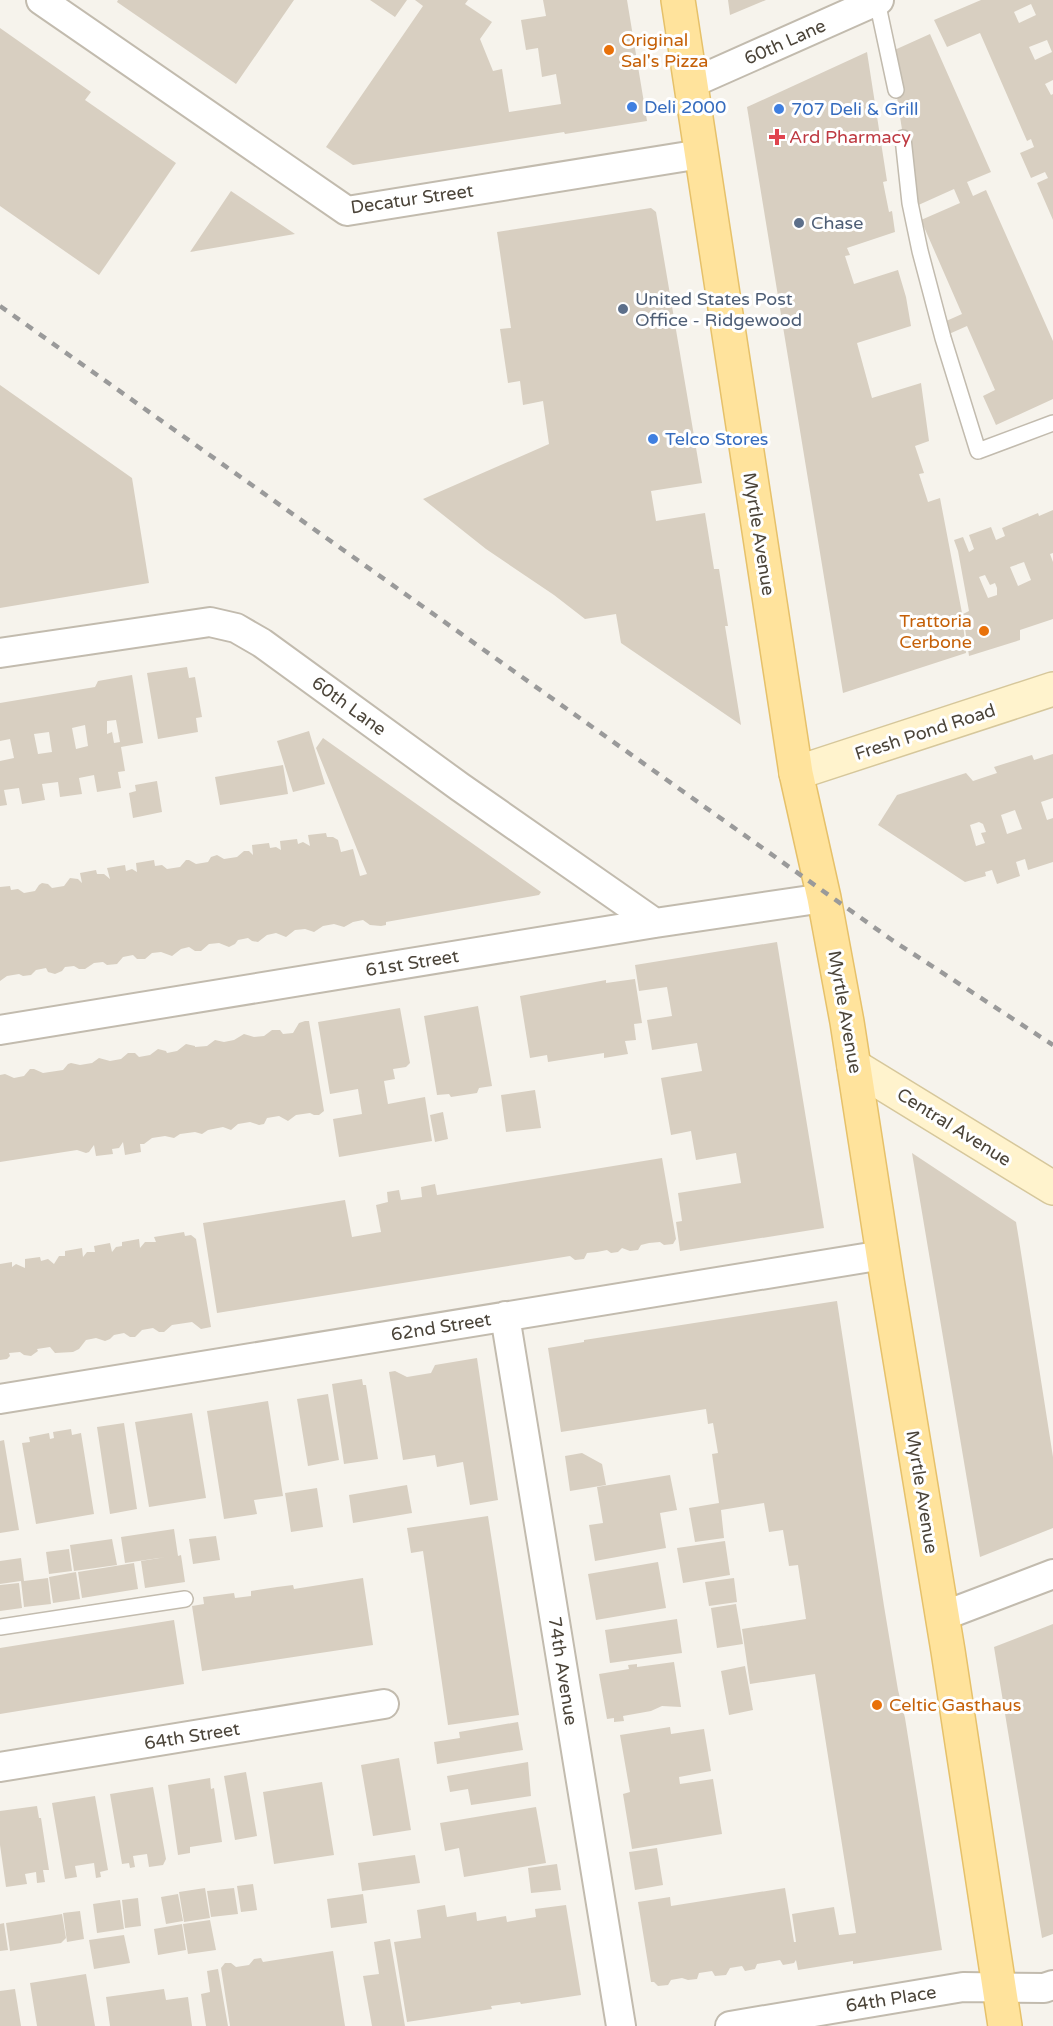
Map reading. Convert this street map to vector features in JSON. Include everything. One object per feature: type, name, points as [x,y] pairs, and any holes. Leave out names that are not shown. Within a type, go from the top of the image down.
[{"type":"main road","name":"Myrtle Avenue","points":[[678,0],[796,774],[824,898],[854,1066],[943,1617],[1005,2026]]},
{"type":"main road","name":"Fresh Pond Road","points":[[796,774],[1053,689]]},
{"type":"main road","name":"Central Avenue","points":[[854,1066],[1053,1188]]},
{"type":"street","name":"Decatur Street","points":[[41,0],[347,212],[701,154]]},
{"type":"street","name":"60th Lane","points":[[690,84],[878,1]]},
{"type":"street","name":"60th Lane","points":[[0,653],[210,622],[236,628],[262,643],[460,787],[655,923]]},
{"type":"street","name":"61st Street","points":[[0,1030],[655,923],[824,898]]},
{"type":"street","name":"62nd Street","points":[[0,1399],[883,1255]]},
{"type":"street","name":"74th Avenue","points":[[505,1317],[621,2026]]},
{"type":"street","points":[[943,1617],[1053,1574]]},
{"type":"street","name":"64th Street","points":[[0,1767],[384,1704]]},
{"type":"street","name":"64th Place","points":[[730,2026],[963,1987],[1044,1988],[1053,1985]]},
{"type":"lane","points":[[878,1],[896,90]]},
{"type":"lane","points":[[903,138],[910,203],[920,251],[943,338],[978,451],[1053,423]]},
{"type":"lane","points":[[0,1627],[184,1599]]},
{"type":"building","points":[[118,0],[294,0],[236,84],[117,2]]},
{"type":"building","points":[[370,0],[407,0],[395,17]]},
{"type":"building","points":[[415,0],[468,0],[465,4],[492,22],[480,39],[493,71],[502,69],[509,112],[561,104],[556,74],[542,77],[538,48],[526,50],[521,20],[546,16],[543,0],[627,0],[647,121],[353,165],[326,147],[423,6]]},
{"type":"building","points":[[728,0],[766,0],[730,15]]},
{"type":"building","points":[[981,0],[1053,0],[1053,80],[1045,84],[1051,95],[1053,94],[1053,220],[1037,183],[1048,178],[1045,172],[1031,178],[1020,153],[1034,147],[1031,139],[1027,141],[980,33],[947,47],[934,20]],"holes":[[[1031,4],[1036,15],[1019,23],[1014,12]],[[1047,40],[1052,52],[1035,60],[1029,47]]]},
{"type":"building","points":[[0,28],[91,92],[85,100],[176,163],[99,275],[0,206]]},
{"type":"building","points":[[930,34],[991,172],[967,182],[973,196],[986,190],[1053,341],[1053,399],[996,425],[983,396],[995,390],[967,326],[949,334],[944,322],[962,314],[921,220],[960,203],[954,189],[914,207],[890,52]]},
{"type":"building","points":[[867,52],[887,181],[883,182],[889,212],[892,211],[895,232],[847,248],[850,255],[845,256],[854,284],[898,270],[911,326],[857,343],[872,398],[921,383],[929,441],[915,446],[924,473],[919,474],[928,502],[940,498],[962,613],[966,653],[843,693],[747,107]]},
{"type":"building","points":[[231,191],[295,234],[190,252]]},
{"type":"building","points":[[651,208],[656,212],[702,483],[651,491],[656,521],[705,513],[714,569],[719,569],[728,626],[725,626],[741,725],[621,643],[616,614],[585,619],[486,549],[423,499],[549,444],[543,401],[523,405],[520,381],[508,383],[500,329],[511,328],[497,232]]},
{"type":"building","points":[[0,385],[132,478],[149,583],[0,608]]},
{"type":"building","points":[[1053,510],[1053,553],[1050,554],[1053,562],[1053,619],[1020,630],[1020,640],[969,656],[963,614],[969,611],[954,540],[963,537],[969,552],[974,549],[969,535],[991,527],[996,540],[1005,536],[1002,528],[1038,513],[1039,516]],"holes":[[[1024,562],[1031,580],[1018,586],[1010,567]],[[985,575],[990,585],[995,583],[997,595],[988,598],[979,577]]]},
{"type":"building","points":[[187,667],[189,678],[195,677],[202,717],[196,718],[198,732],[158,739],[147,673]]},
{"type":"building","points":[[132,675],[143,743],[121,747],[125,771],[118,772],[121,788],[97,792],[94,775],[79,778],[82,794],[60,797],[58,782],[42,784],[45,800],[22,804],[19,788],[4,790],[7,805],[0,806],[0,761],[14,758],[10,739],[0,741],[0,703],[95,687],[98,681]],"holes":[[[116,720],[120,742],[114,743],[112,732],[107,734],[107,721]],[[85,725],[88,746],[76,749],[72,728]],[[49,732],[52,752],[38,754],[34,734]]]},
{"type":"building","points":[[309,731],[325,784],[293,792],[277,741]]},
{"type":"building","points":[[323,738],[541,892],[539,895],[386,922],[386,925],[381,926],[370,925],[363,920],[344,927],[334,924],[323,926],[314,932],[305,929],[295,930],[286,937],[276,933],[267,935],[258,942],[248,938],[238,940],[229,947],[219,943],[209,944],[201,951],[195,951],[189,947],[181,949],[172,956],[161,952],[152,953],[145,959],[137,959],[133,955],[123,957],[117,964],[94,963],[85,969],[74,966],[65,967],[55,974],[48,972],[46,968],[36,970],[31,975],[7,976],[0,981],[0,887],[10,886],[11,890],[18,889],[24,893],[35,891],[42,883],[52,888],[64,886],[70,878],[78,879],[82,883],[80,873],[96,870],[97,874],[104,874],[110,879],[107,868],[125,865],[126,871],[132,869],[137,872],[136,863],[154,860],[155,866],[162,865],[167,869],[180,867],[186,860],[196,864],[208,862],[211,857],[217,855],[224,859],[237,857],[244,851],[249,851],[253,855],[252,845],[269,843],[270,848],[276,847],[281,850],[280,841],[297,839],[298,844],[303,842],[310,846],[308,835],[326,833],[327,837],[338,840],[341,852],[353,849],[360,876],[367,874],[316,748]]},
{"type":"building","points":[[1053,754],[1053,798],[1041,802],[1047,820],[1053,818],[1053,862],[1028,870],[1025,859],[1016,862],[1020,876],[997,884],[992,870],[985,872],[986,876],[965,882],[878,825],[897,795],[966,773],[973,781],[997,773],[994,767],[1032,755],[1034,760]],"holes":[[[1015,810],[1022,829],[1007,834],[1001,815]],[[979,822],[983,824],[986,832],[981,833],[985,843],[976,846],[970,825]]]},
{"type":"building","points":[[283,765],[288,794],[220,805],[215,777]]},
{"type":"building","points":[[157,781],[162,812],[133,818],[129,793],[136,791],[135,785]]},
{"type":"building","points":[[777,942],[824,1228],[680,1251],[676,1222],[682,1221],[678,1193],[741,1183],[736,1153],[696,1160],[691,1131],[671,1135],[661,1078],[702,1071],[697,1043],[652,1050],[647,1020],[672,1016],[667,987],[639,991],[635,965]]},
{"type":"building","points":[[635,979],[642,1023],[634,1024],[636,1040],[625,1041],[628,1054],[604,1058],[604,1053],[548,1062],[547,1055],[530,1058],[520,996],[606,980],[606,983]]},
{"type":"building","points":[[478,1006],[492,1086],[479,1088],[477,1093],[451,1097],[449,1094],[437,1095],[424,1016]]},
{"type":"building","points":[[400,1008],[410,1063],[406,1067],[393,1069],[395,1079],[384,1081],[388,1104],[425,1097],[432,1141],[339,1157],[333,1119],[362,1114],[358,1089],[330,1094],[318,1022]]},
{"type":"building","points":[[309,1021],[324,1111],[319,1115],[310,1113],[296,1115],[288,1121],[279,1116],[267,1118],[264,1124],[259,1125],[250,1122],[238,1124],[231,1130],[223,1127],[208,1130],[202,1134],[195,1132],[180,1134],[174,1138],[165,1136],[152,1138],[140,1144],[141,1152],[125,1155],[123,1142],[119,1148],[112,1149],[113,1154],[96,1156],[94,1145],[86,1153],[77,1150],[0,1162],[0,1075],[5,1074],[14,1078],[24,1076],[30,1069],[43,1073],[63,1070],[71,1063],[80,1065],[92,1063],[99,1058],[110,1061],[121,1059],[128,1053],[135,1053],[139,1057],[150,1055],[158,1049],[167,1053],[177,1051],[186,1044],[195,1047],[207,1046],[215,1040],[224,1042],[234,1040],[244,1034],[254,1037],[264,1036],[272,1030],[280,1030],[283,1034],[293,1033],[299,1023]]},
{"type":"building","points":[[535,1090],[541,1128],[506,1132],[501,1095]]},
{"type":"building","points":[[443,1112],[448,1139],[435,1142],[430,1115]]},
{"type":"building","points":[[912,1153],[1016,1222],[1053,1457],[1053,1528],[980,1557]]},
{"type":"building","points":[[662,1158],[676,1239],[673,1244],[649,1243],[641,1245],[638,1250],[630,1251],[622,1248],[618,1252],[611,1253],[607,1250],[587,1253],[584,1259],[575,1260],[570,1256],[217,1313],[203,1223],[345,1200],[352,1237],[381,1232],[376,1205],[388,1202],[387,1192],[399,1190],[401,1200],[422,1197],[421,1187],[435,1184],[437,1195]]},
{"type":"building","points":[[184,1232],[185,1236],[191,1235],[196,1239],[211,1327],[201,1329],[192,1322],[172,1325],[164,1332],[153,1328],[142,1330],[135,1337],[124,1333],[114,1335],[105,1341],[96,1338],[86,1340],[79,1349],[73,1352],[55,1353],[50,1347],[37,1349],[38,1351],[31,1356],[20,1352],[9,1353],[10,1356],[7,1359],[0,1360],[0,1264],[12,1262],[12,1267],[16,1264],[25,1268],[25,1259],[40,1257],[41,1261],[48,1259],[54,1264],[59,1256],[65,1256],[65,1251],[82,1248],[83,1257],[87,1252],[95,1252],[94,1246],[110,1243],[112,1252],[116,1247],[122,1246],[122,1242],[139,1239],[140,1248],[145,1242],[156,1242],[154,1237]]},
{"type":"building","points":[[837,1301],[884,1606],[905,1718],[942,1950],[798,1970],[796,1960],[794,1963],[783,1965],[780,1960],[757,1964],[755,1969],[745,1971],[742,1966],[730,1968],[726,1975],[715,1976],[712,1971],[699,1973],[697,1979],[682,1978],[671,1980],[668,1985],[658,1986],[651,1982],[638,1902],[670,1897],[671,1906],[785,1888],[794,1942],[796,1942],[792,1914],[834,1907],[839,1935],[856,1933],[815,1674],[750,1684],[742,1629],[806,1619],[798,1565],[789,1566],[783,1530],[769,1532],[764,1503],[721,1510],[724,1538],[695,1542],[689,1508],[719,1503],[712,1454],[718,1453],[713,1423],[708,1424],[706,1409],[561,1432],[548,1348],[584,1342],[584,1340]]},
{"type":"building","points":[[477,1358],[498,1500],[470,1505],[463,1462],[437,1467],[435,1455],[403,1460],[389,1372],[395,1371],[407,1377],[431,1373],[435,1365]]},
{"type":"building","points":[[362,1379],[363,1385],[366,1385],[378,1459],[344,1464],[332,1384]]},
{"type":"building","points":[[328,1394],[339,1460],[308,1466],[297,1399]]},
{"type":"building","points":[[268,1401],[283,1496],[254,1500],[257,1514],[224,1519],[207,1411]]},
{"type":"building","points":[[192,1413],[206,1498],[149,1507],[135,1422]]},
{"type":"building","points":[[124,1423],[137,1509],[110,1514],[97,1427]]},
{"type":"building","points":[[71,1429],[72,1435],[81,1433],[94,1514],[36,1524],[22,1443],[30,1442],[29,1437],[49,1433],[50,1439],[54,1438],[53,1432]]},
{"type":"building","points":[[4,1440],[19,1530],[0,1533],[0,1441]]},
{"type":"building","points":[[582,1453],[602,1464],[606,1485],[570,1491],[565,1456]]},
{"type":"building","points":[[670,1475],[677,1510],[660,1513],[666,1548],[595,1561],[589,1525],[603,1523],[597,1487]]},
{"type":"building","points":[[407,1485],[412,1513],[353,1523],[349,1495]]},
{"type":"building","points":[[317,1488],[323,1527],[291,1532],[285,1493]]},
{"type":"building","points":[[488,1516],[519,1715],[448,1725],[423,1551],[411,1553],[407,1528]]},
{"type":"building","points":[[174,1529],[185,1582],[145,1588],[141,1561],[166,1557],[125,1563],[121,1537]]},
{"type":"building","points":[[216,1536],[220,1560],[193,1564],[189,1539]]},
{"type":"building","points":[[112,1539],[117,1565],[74,1571],[70,1545]]},
{"type":"building","points":[[725,1541],[730,1575],[683,1583],[677,1548]]},
{"type":"building","points":[[69,1549],[72,1571],[49,1574],[46,1552]]},
{"type":"building","points":[[21,1558],[24,1581],[48,1578],[51,1604],[24,1607],[21,1581],[0,1584],[0,1561]]},
{"type":"building","points":[[658,1562],[666,1608],[596,1620],[588,1574]]},
{"type":"building","points":[[134,1563],[138,1589],[82,1598],[78,1572]]},
{"type":"building","points":[[76,1572],[80,1599],[53,1603],[49,1577]]},
{"type":"building","points":[[363,1578],[373,1645],[202,1671],[192,1606],[204,1604],[203,1597],[234,1593],[235,1598],[251,1596],[251,1591],[293,1585],[294,1589]]},
{"type":"building","points":[[734,1578],[737,1602],[709,1606],[705,1582]]},
{"type":"building","points":[[19,1583],[22,1608],[0,1611],[0,1585]]},
{"type":"building","points":[[736,1604],[743,1644],[717,1648],[711,1608]]},
{"type":"building","points":[[677,1619],[682,1653],[610,1663],[605,1630]]},
{"type":"building","points":[[174,1620],[184,1684],[0,1714],[0,1648]]},
{"type":"building","points":[[1053,1624],[1053,1934],[1042,1938],[994,1647]]},
{"type":"building","points":[[674,1662],[681,1707],[662,1706],[651,1711],[623,1716],[624,1721],[614,1722],[614,1718],[607,1719],[599,1674],[629,1669],[628,1665],[637,1664],[637,1667]]},
{"type":"building","points":[[745,1666],[753,1710],[729,1715],[721,1671]]},
{"type":"building","points":[[518,1722],[523,1750],[437,1764],[434,1742],[460,1738],[459,1732]]},
{"type":"building","points":[[670,1727],[671,1734],[704,1729],[711,1771],[679,1777],[680,1784],[713,1779],[722,1834],[632,1849],[623,1794],[630,1792],[620,1735]]},
{"type":"building","points":[[399,1758],[411,1830],[373,1836],[361,1765]]},
{"type":"building","points":[[528,1762],[531,1796],[471,1805],[468,1789],[450,1792],[447,1776]]},
{"type":"building","points":[[246,1772],[257,1836],[235,1840],[224,1776]]},
{"type":"building","points":[[210,1778],[211,1789],[214,1788],[222,1842],[190,1847],[190,1853],[178,1855],[168,1785]]},
{"type":"building","points":[[322,1782],[334,1855],[274,1864],[263,1792]]},
{"type":"building","points":[[153,1787],[166,1859],[163,1865],[149,1867],[147,1854],[133,1856],[135,1867],[130,1868],[129,1863],[122,1864],[110,1794]]},
{"type":"building","points":[[95,1796],[108,1870],[100,1872],[101,1877],[96,1878],[94,1863],[75,1866],[77,1877],[65,1879],[52,1803]]},
{"type":"building","points":[[37,1806],[49,1870],[43,1870],[45,1882],[37,1883],[36,1872],[25,1874],[27,1884],[6,1887],[0,1845],[0,1811]]},
{"type":"building","points":[[536,1807],[546,1863],[464,1877],[459,1848],[445,1851],[440,1823]]},
{"type":"building","points":[[657,1848],[663,1885],[635,1890],[629,1852]]},
{"type":"building","points":[[415,1855],[420,1883],[362,1891],[358,1863]]},
{"type":"building","points":[[557,1864],[561,1890],[531,1893],[528,1868]]},
{"type":"building","points":[[253,1884],[257,1910],[241,1912],[237,1886]]},
{"type":"building","points":[[205,1888],[210,1918],[184,1922],[179,1892]]},
{"type":"building","points":[[234,1888],[238,1914],[211,1917],[207,1891]]},
{"type":"building","points":[[178,1894],[183,1921],[166,1924],[161,1897]]},
{"type":"building","points":[[363,1894],[367,1923],[331,1928],[327,1899]]},
{"type":"building","points":[[138,1898],[141,1926],[125,1928],[122,1900]]},
{"type":"building","points":[[120,1900],[124,1929],[97,1933],[93,1904]]},
{"type":"building","points":[[445,1905],[447,1917],[476,1912],[477,1921],[506,1916],[507,1922],[536,1917],[535,1909],[566,1905],[581,1995],[491,2006],[492,2009],[407,2022],[394,1942],[421,1938],[417,1910]]},
{"type":"building","points":[[80,1911],[84,1939],[67,1942],[63,1913]]},
{"type":"building","points":[[62,1914],[66,1938],[61,1943],[10,1951],[6,1923]]},
{"type":"building","points":[[210,1920],[216,1950],[188,1954],[183,1924]]},
{"type":"building","points":[[4,1923],[8,1950],[0,1951],[0,1924]]},
{"type":"building","points":[[182,1924],[186,1950],[158,1955],[154,1929]]},
{"type":"building","points":[[124,1935],[130,1963],[94,1969],[89,1940]]},
{"type":"building","points":[[390,1939],[405,2026],[372,2026],[363,1976],[379,1974],[374,1942]]},
{"type":"building","points":[[333,1951],[345,2026],[230,2026],[221,1968],[225,1963],[231,1963],[236,1967],[249,1965],[254,1959],[261,1958],[263,1962]]},
{"type":"building","points":[[218,1969],[228,2026],[206,2026],[201,1994],[210,1992],[207,1971]]},
{"type":"building","points":[[86,1974],[95,2026],[37,2026],[30,1983]]},
{"type":"building","points":[[15,1989],[21,2026],[0,2026],[0,1991]]},
{"type":"building","points":[[164,1989],[166,2000],[188,1997],[192,2026],[110,2026],[106,1997]]},
{"type":"railway","points":[[0,306],[892,940],[1053,1045]]},
{"type":"place","name":"Original Sal's Pizza","points":[[609,50]]},
{"type":"place","name":"Deli 2000","points":[[632,107]]},
{"type":"place","name":"707 Deli & Grill","points":[[779,109]]},
{"type":"place","name":"Ard Pharmacy","points":[[777,137]]},
{"type":"place","name":"Chase","points":[[799,223]]},
{"type":"place","name":"United States Post Office - Ridgewood","points":[[623,309]]},
{"type":"place","name":"Telco Stores","points":[[653,439]]},
{"type":"place","name":"Trattoria Cerbone","points":[[984,631]]},
{"type":"place","name":"Celtic Gasthaus","points":[[877,1705]]}]
